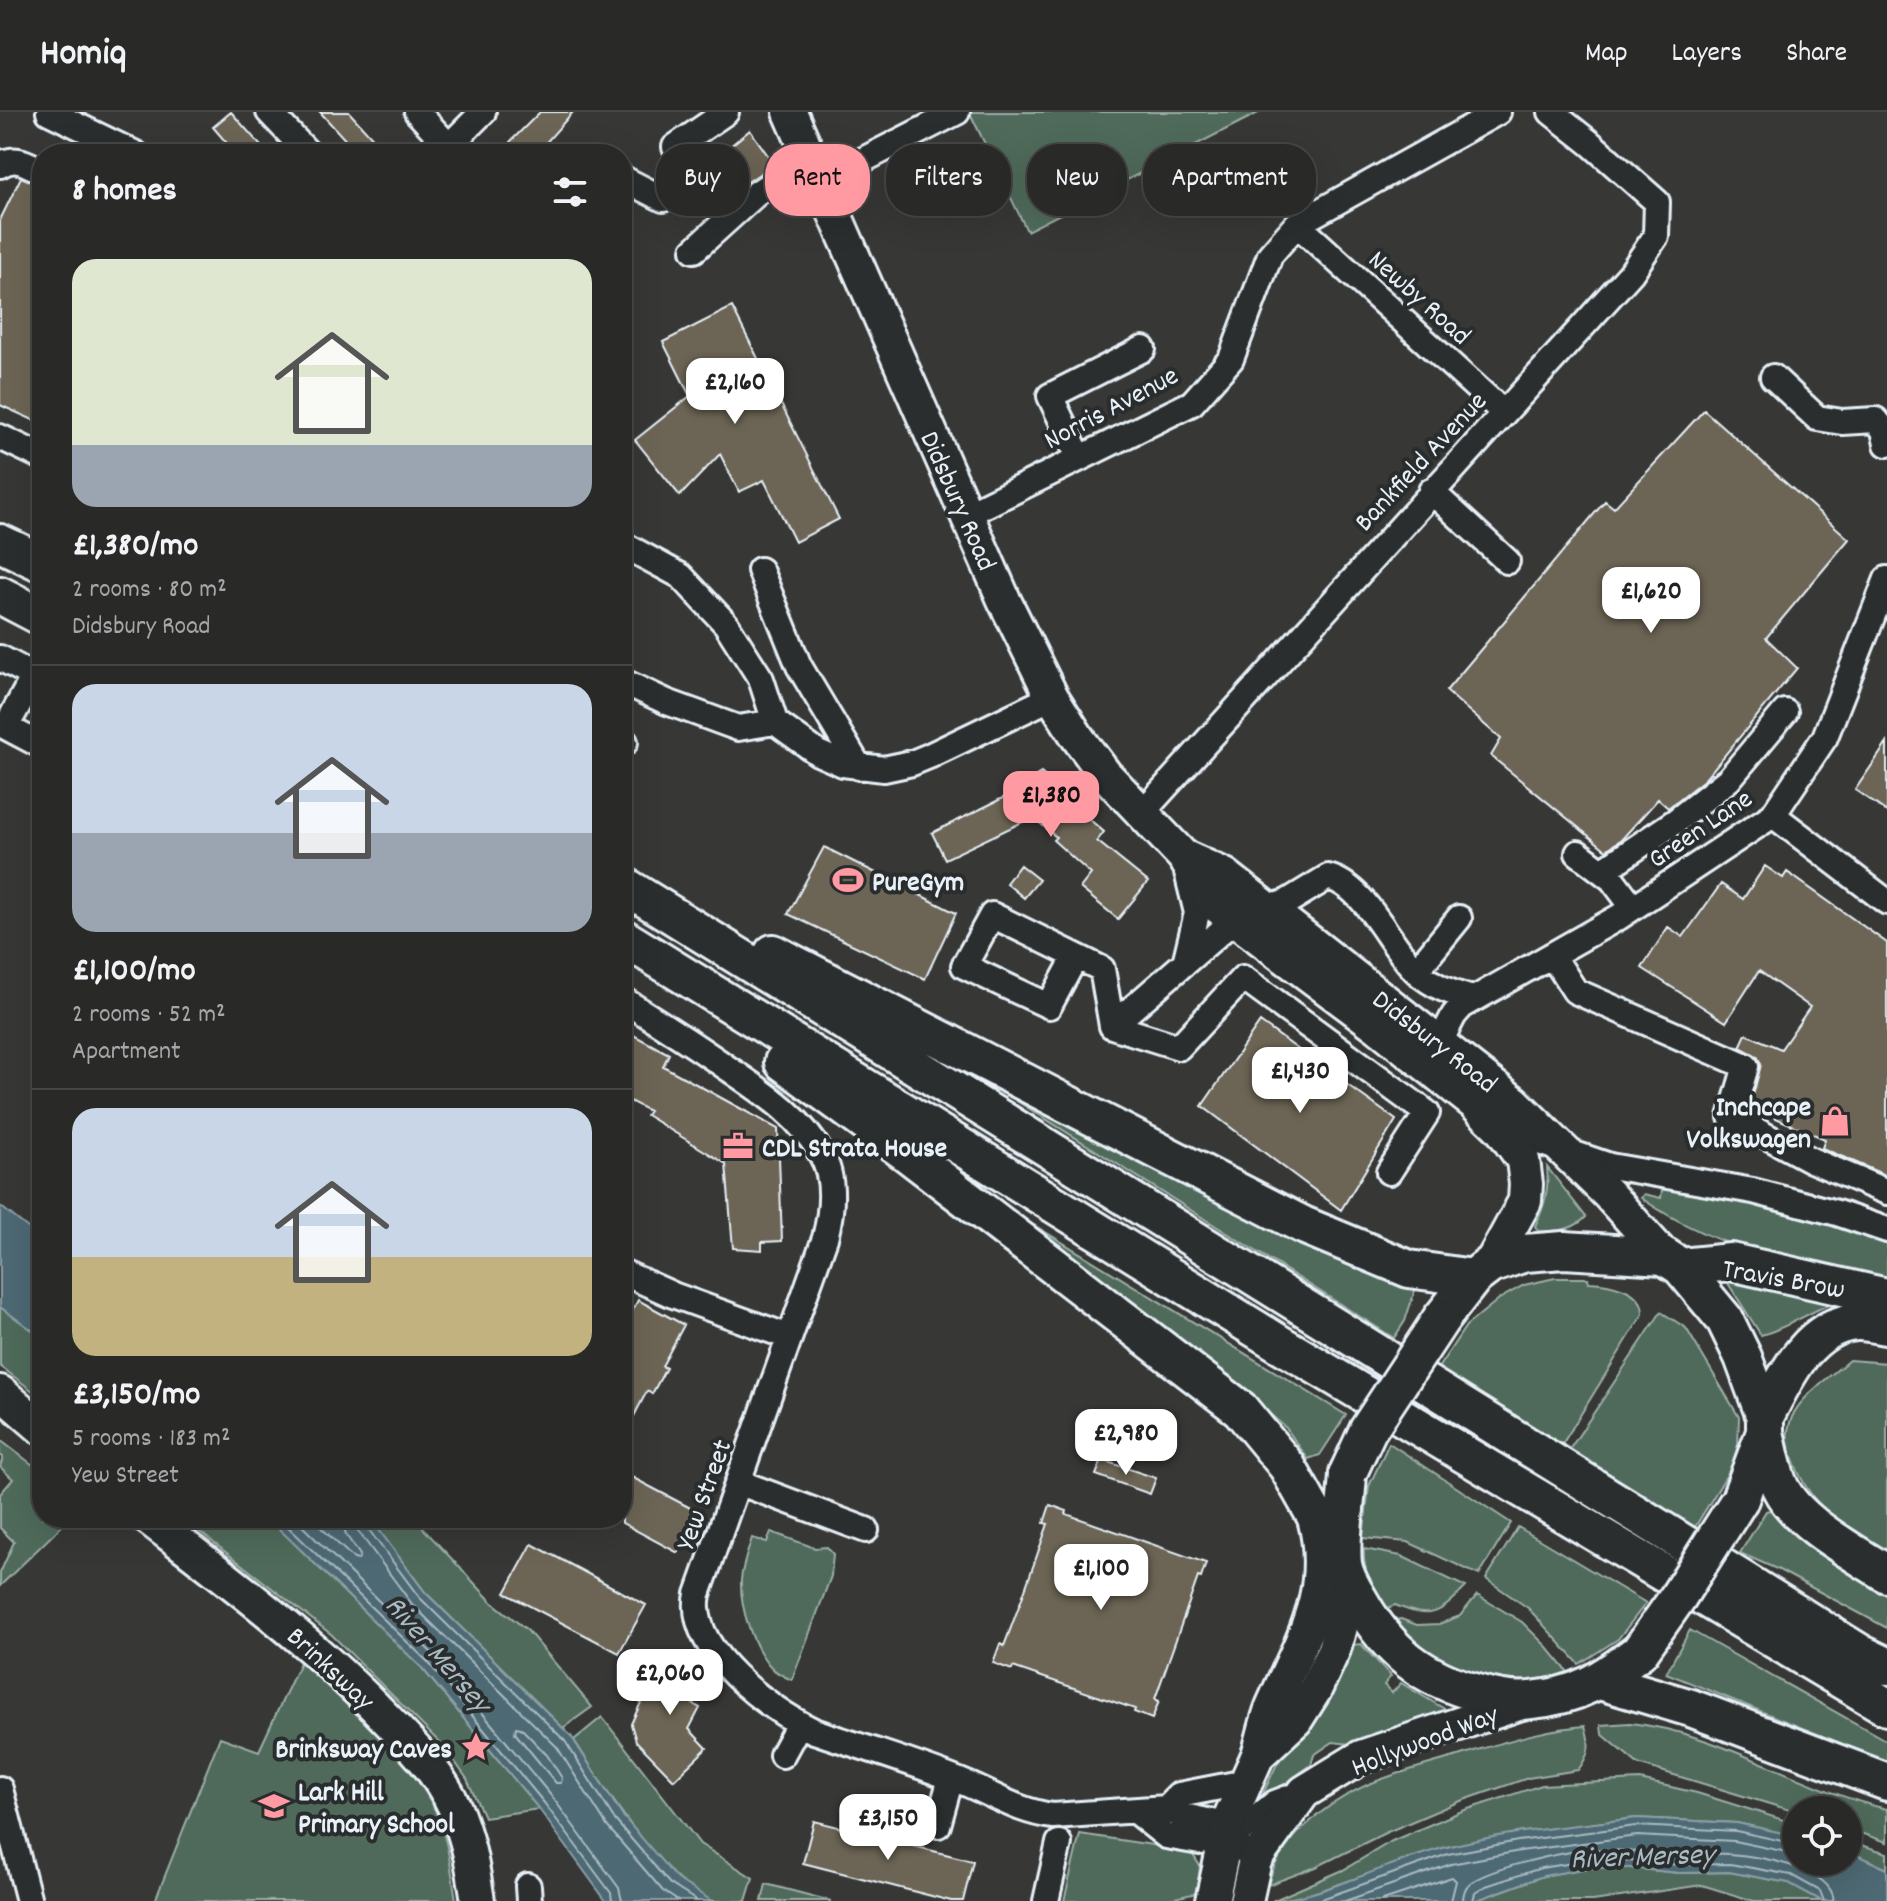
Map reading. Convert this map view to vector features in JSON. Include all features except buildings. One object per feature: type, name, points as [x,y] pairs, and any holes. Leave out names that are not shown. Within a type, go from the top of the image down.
[{"type":"highway","points":[[0,543],[32,558]]},
{"type":"highway","points":[[0,595],[32,612]]},
{"type":"highway","points":[[632,881],[1303,1225],[1409,1269],[1482,1271]]},
{"type":"highway","points":[[632,890],[1673,1539],[1862,1654],[1887,1666]]},
{"type":"highway","points":[[632,943],[1280,1344],[1887,1707]]},
{"type":"highway","name":"Travis Brow","points":[[632,955],[920,1163],[1240,1409],[1287,1466],[1384,1639],[1431,1677],[1455,1687],[1496,1698],[1530,1701],[1579,1691],[1600,1681],[1640,1651],[1740,1499],[1765,1424],[1793,1364],[1825,1332],[1855,1322],[1887,1326]]},
{"type":"highway","name":"Travis Brow","points":[[1482,1271],[1525,1253],[1564,1250],[1672,1262],[1731,1262],[1887,1297]]},
{"type":"highway","points":[[1672,1262],[1725,1320],[1743,1357],[1765,1424],[1779,1486],[1792,1505],[1812,1523],[1887,1574]]},
{"type":"highway","points":[[1347,1576],[1348,1473],[1368,1430],[1441,1319],[1482,1271]]},
{"type":"highway","points":[[1600,1681],[1691,1708],[1887,1782]]},
{"type":"main road","name":"Didsbury Road","points":[[790,112],[804,144]]},
{"type":"main road","name":"Didsbury Road","points":[[835,216],[1005,602],[1052,697],[1105,774],[1183,856],[1214,904],[1475,1104],[1501,1129],[1523,1160],[1525,1201],[1482,1271]]},
{"type":"main road","name":"Didsbury Road","points":[[1183,856],[1225,875],[1514,1102],[1566,1151],[1672,1262]]},
{"type":"main road","points":[[0,1392],[32,1419]]},
{"type":"main road","points":[[1213,1894],[1214,1839],[1230,1818],[1252,1768],[1271,1709],[1303,1644],[1319,1584],[1320,1551],[1315,1520],[1304,1495]]},
{"type":"main road","name":"Brinksway","points":[[161,1528],[285,1623],[352,1684],[426,1762],[453,1804],[463,1827],[470,1848],[478,1901]]},
{"type":"main road","points":[[1252,1768],[1296,1720],[1315,1690],[1334,1649],[1347,1576]]},
{"type":"main road","name":"Hollywood Way","points":[[1251,1882],[1304,1792],[1361,1757],[1530,1701]]},
{"type":"street","points":[[49,112],[115,144]]},
{"type":"street","points":[[269,112],[299,144]]},
{"type":"street","points":[[417,112],[447,144]]},
{"type":"street","points":[[458,144],[483,112]]},
{"type":"street","points":[[679,144],[726,112]]},
{"type":"street","points":[[870,148],[957,112]]},
{"type":"street","name":"Norris Avenue","points":[[967,514],[1192,403],[1231,359],[1270,255],[1297,224],[1498,112]]},
{"type":"street","name":"Bankfield Avenue","points":[[1141,814],[1631,273],[1656,236],[1657,202],[1551,112]]},
{"type":"street","points":[[1,163],[17,159],[32,166]]},
{"type":"street","points":[[632,183],[656,195]]},
{"type":"street","points":[[694,250],[757,193],[765,190]]},
{"type":"street","name":"Newby Road","points":[[1297,224],[1504,413]]},
{"type":"street","points":[[1079,457],[1050,396],[1143,349]]},
{"type":"street","points":[[1773,377],[1817,418],[1842,422],[1876,420],[1884,430],[1887,444]]},
{"type":"street","points":[[0,437],[32,452]]},
{"type":"street","points":[[1431,491],[1507,561]]},
{"type":"street","points":[[632,549],[681,576],[716,612],[761,679],[775,722],[818,753],[859,767],[884,769],[912,763],[1052,697]]},
{"type":"street","points":[[760,570],[799,666],[859,767]]},
{"type":"street","name":"Green Lane","points":[[1440,1042],[1454,1015],[1473,999],[1633,907],[1773,815],[1825,737],[1887,579]]},
{"type":"street","points":[[0,658],[32,675]]},
{"type":"street","points":[[632,686],[738,728],[775,722]]},
{"type":"street","points":[[32,687],[6,727],[32,741]]},
{"type":"street","points":[[1602,871],[1676,821],[1729,779],[1785,712]]},
{"type":"street","points":[[1773,815],[1887,902]]},
{"type":"street","points":[[1578,853],[1612,879],[1633,907]]},
{"type":"street","points":[[1183,856],[1197,913],[1186,959]]},
{"type":"street","points":[[1112,1026],[1234,920],[1287,902],[1328,877],[1349,885],[1416,971],[1440,989],[1473,999]]},
{"type":"street","points":[[1416,971],[1459,918]]},
{"type":"street","points":[[1552,955],[1575,991],[1746,1066],[1731,1117],[1811,1160],[1887,1192]]},
{"type":"street","points":[[1075,958],[1102,969],[1112,1026]]},
{"type":"street","points":[[1112,1026],[1179,1047],[1243,978],[1427,1113],[1389,1172]]},
{"type":"street","name":"Yew Street","points":[[632,1005],[776,1102],[805,1130],[823,1156],[833,1209],[698,1594],[696,1616],[702,1633],[754,1694],[799,1724],[951,1778],[1011,1806],[1039,1815],[1166,1808],[1179,1815],[1212,1822],[1214,1839],[1251,1882]]},
{"type":"street","points":[[1501,1129],[1610,1166],[1753,1191],[1887,1230]]},
{"type":"street","points":[[632,1277],[673,1295],[789,1337]]},
{"type":"street","points":[[738,1482],[866,1530]]},
{"type":"street","points":[[782,1755],[799,1724]]},
{"type":"street","name":"Yew Street","points":[[1166,1808],[1179,1795],[1252,1768]]},
{"type":"street","points":[[938,1825],[951,1778]]},
{"type":"street","points":[[0,1789],[29,1901]]},
{"type":"street","points":[[1214,1839],[1246,1827],[1275,1803],[1304,1792]]},
{"type":"street","name":"Yew Street","points":[[1136,1812],[1166,1836],[1214,1839]]},
{"type":"street","points":[[1046,1901],[1059,1843]]},
{"type":"green space","points":[[1260,112],[1197,144],[1143,144],[1143,172],[1127,180],[1127,144],[1027,144],[1027,216],[1056,216],[1027,231],[1011,198],[1011,144],[985,144],[970,113]]},
{"type":"green space","points":[[1001,1091],[1325,1253],[1416,1287],[1405,1321],[1394,1338]]},
{"type":"green space","points":[[1547,1167],[1586,1217],[1570,1227],[1538,1231],[1535,1226],[1546,1198]]},
{"type":"green space","points":[[1663,1182],[1744,1197],[1887,1238],[1887,1280],[1771,1256],[1703,1233],[1641,1198],[1644,1194],[1661,1198]]},
{"type":"green space","points":[[986,1196],[1346,1415],[1320,1455],[1308,1459],[1286,1428],[1253,1399]]},
{"type":"green space","points":[[1555,1278],[1588,1278],[1589,1282],[1624,1289],[1638,1299],[1643,1314],[1561,1446],[1438,1368],[1466,1326],[1499,1299],[1524,1285]]},
{"type":"green space","points":[[1726,1280],[1845,1299],[1761,1335]]},
{"type":"green space","points":[[0,1307],[32,1330],[32,1390],[0,1366]]},
{"type":"green space","points":[[1661,1312],[1686,1328],[1739,1417],[1738,1445],[1731,1468],[1695,1527],[1569,1450]]},
{"type":"green space","points":[[1849,1360],[1887,1363],[1887,1554],[1843,1525],[1819,1504],[1800,1477],[1788,1443],[1788,1428],[1796,1409]]},
{"type":"green space","points":[[0,1440],[32,1464],[32,1528],[60,1528],[0,1586],[0,1573],[14,1542],[0,1528],[0,1494],[13,1479],[0,1467],[3,1457],[0,1455]]},
{"type":"green space","points":[[1389,1443],[1511,1523],[1479,1575],[1408,1542],[1363,1538],[1369,1486]]},
{"type":"green space","points":[[1775,1509],[1887,1590],[1887,1628],[1779,1570],[1740,1553],[1766,1511]]},
{"type":"green space","points":[[1518,1527],[1646,1603],[1618,1639],[1579,1664],[1528,1608],[1486,1579]]},
{"type":"green space","points":[[195,1528],[278,1528],[422,1668],[539,1809],[484,1817],[467,1779],[445,1748],[332,1635]]},
{"type":"green space","points":[[377,1528],[423,1528],[492,1602],[527,1630],[592,1707],[563,1728],[425,1592]]},
{"type":"green space","points":[[771,1532],[815,1548],[827,1547],[833,1554],[831,1576],[792,1680],[775,1671],[764,1658],[748,1626],[741,1591],[745,1559],[752,1538],[767,1542]]},
{"type":"green space","points":[[1364,1549],[1401,1556],[1466,1587],[1434,1612],[1418,1612],[1395,1605],[1385,1609],[1367,1573]]},
{"type":"green space","points":[[1477,1595],[1522,1622],[1568,1672],[1520,1680],[1496,1679],[1473,1673],[1431,1653],[1395,1620],[1417,1625],[1439,1624],[1460,1616]]},
{"type":"green space","points":[[1690,1630],[1887,1741],[1887,1762],[1666,1673]]},
{"type":"green space","points":[[1361,1644],[1391,1676],[1384,1685],[1392,1693],[1401,1683],[1448,1711],[1350,1744],[1333,1742],[1314,1755],[1311,1765],[1259,1808],[1257,1806],[1276,1766],[1322,1696],[1344,1646]]},
{"type":"green space","name":"Lark Hill Primary School","points":[[302,1658],[371,1725],[418,1781],[441,1824],[456,1901],[155,1901],[220,1737],[259,1751]]},
{"type":"green space","points":[[602,1717],[700,1844],[753,1878],[746,1901],[714,1901],[696,1893],[676,1878],[636,1832],[574,1740]]},
{"type":"green space","points":[[1630,1723],[1696,1737],[1844,1796],[1782,1796],[1782,1808],[1638,1764],[1602,1734],[1601,1725]]},
{"type":"green space","points":[[1585,1726],[1588,1749],[1578,1770],[1528,1778],[1458,1802],[1316,1867],[1268,1885],[1277,1862],[1296,1835],[1320,1813],[1357,1790],[1396,1774],[1507,1741]]},
{"type":"green space","points":[[1640,1780],[1697,1793],[1782,1820],[1782,1833],[1737,1823],[1636,1818],[1517,1833],[1446,1847],[1305,1896],[1272,1901],[1343,1870],[1392,1841],[1462,1811],[1542,1785]]},
{"type":"green space","points":[[1862,1802],[1887,1809],[1887,1842],[1862,1834]]},
{"type":"green space","points":[[1080,1834],[1179,1849],[1193,1855],[1200,1866],[1197,1893],[1161,1901],[1064,1901]]},
{"type":"green space","points":[[1862,1845],[1887,1853],[1887,1869],[1862,1857]]},
{"type":"green space","points":[[1587,1868],[1679,1873],[1729,1872],[1789,1883],[1822,1901],[1754,1901],[1702,1885],[1593,1901],[1474,1901],[1543,1876]]},
{"type":"green space","points":[[766,1884],[831,1901],[762,1901]]},
{"type":"water","points":[[0,1206],[32,1231],[32,1330],[0,1307]]},
{"type":"water","name":"River Mersey","points":[[278,1528],[377,1528],[425,1592],[571,1736],[622,1815],[677,1879],[712,1901],[606,1901],[539,1809],[422,1668]]},
{"type":"water","name":"River Mersey","points":[[1636,1818],[1737,1823],[1782,1833],[1782,1876],[1862,1876],[1862,1857],[1887,1869],[1887,1901],[1822,1901],[1789,1883],[1729,1872],[1679,1873],[1587,1868],[1543,1876],[1474,1901],[1276,1901],[1320,1891],[1425,1853],[1470,1841]]},
{"type":"place","name":"PureGym","points":[[848,880]]},
{"type":"place","name":"Inchcape Volkswagen","points":[[1835,1121]]},
{"type":"place","name":"CDL Strata House","points":[[738,1146]]},
{"type":"place","name":"Brinksway Caves","points":[[476,1747]]},
{"type":"place","name":"Lark Hill Primary School","points":[[274,1806]]}]
